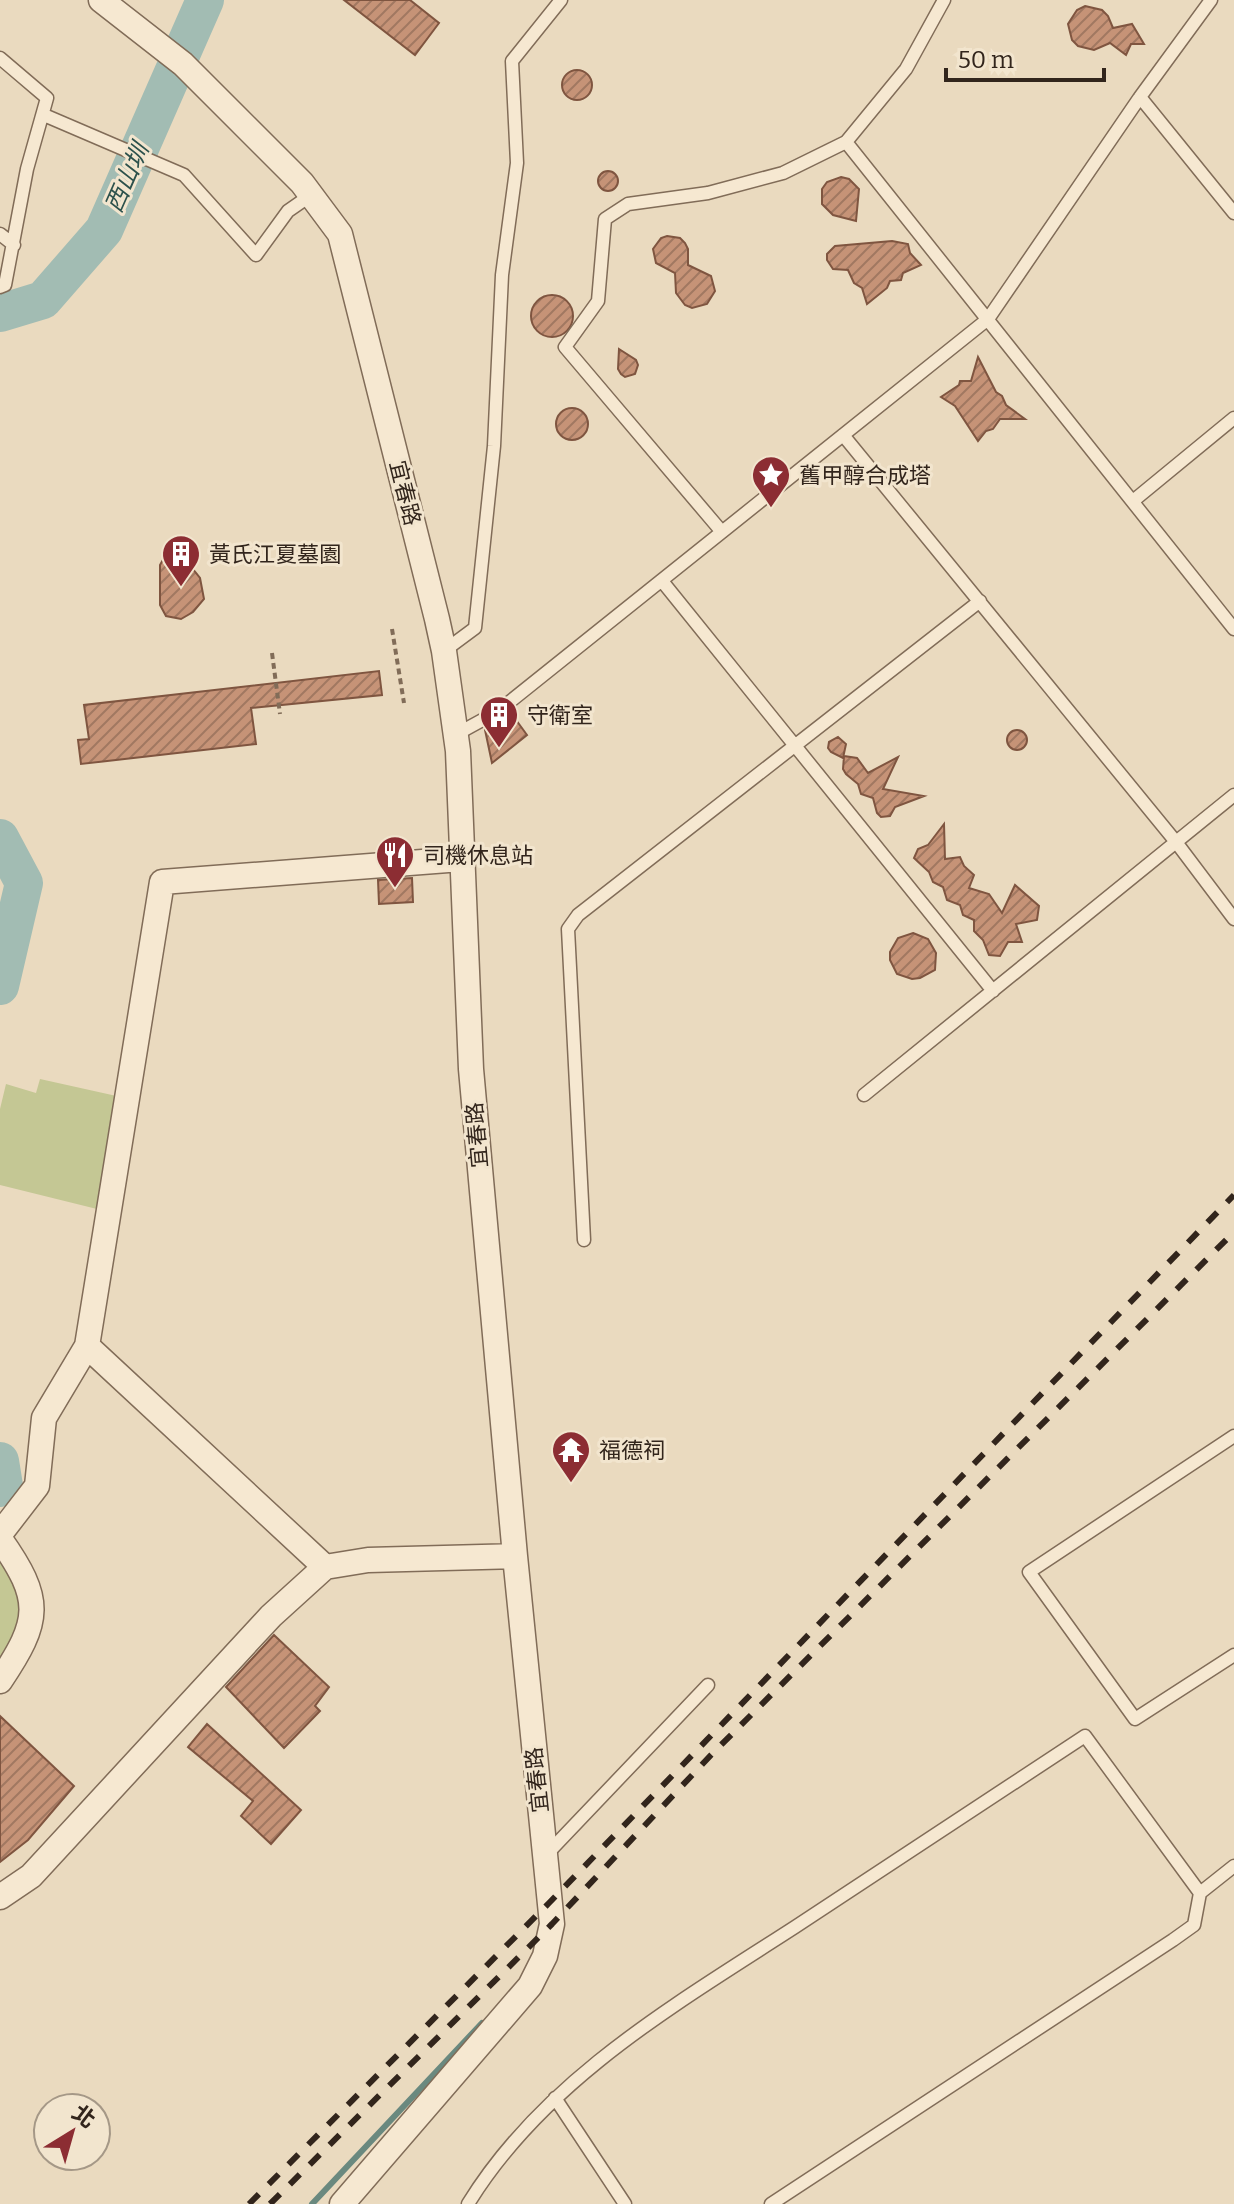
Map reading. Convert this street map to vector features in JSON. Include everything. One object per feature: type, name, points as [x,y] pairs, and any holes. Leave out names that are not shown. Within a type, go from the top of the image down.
[{"type":"street","name":"宜春路","points":[[101,0],[183,64],[311,195],[340,234],[444,651],[455,735],[471,1069],[552,1924],[545,1956],[530,1986],[342,2204]]},
{"type":"street","points":[[0,1681],[22,1648],[31,1620],[30,1589],[0,1536],[37,1486],[44,1418],[87,1346],[162,882],[461,859]]},
{"type":"street","points":[[87,1346],[325,1567]]},
{"type":"street","points":[[0,1897],[31,1876],[271,1616],[325,1567],[368,1560],[515,1556]]},
{"type":"lane","points":[[444,651],[475,628],[494,446],[502,275],[517,163],[512,61],[561,0]]},
{"type":"lane","points":[[722,532],[565,347],[598,301],[605,219],[628,204],[708,193],[783,173],[846,142],[906,69],[944,0]]},
{"type":"lane","points":[[455,735],[497,712],[988,319],[1140,97],[1211,0]]},
{"type":"lane","points":[[0,58],[47,98],[27,169],[5,285],[0,287]]},
{"type":"lane","points":[[1140,97],[1234,213]]},
{"type":"lane","points":[[44,115],[184,175],[256,255],[288,211],[311,195]]},
{"type":"lane","points":[[846,142],[1234,629]]},
{"type":"lane","points":[[0,234],[14,245]]},
{"type":"lane","points":[[1133,501],[1234,418]]},
{"type":"lane","points":[[843,435],[1176,842],[1234,919]]},
{"type":"lane","points":[[662,581],[993,991]]},
{"type":"lane","points":[[584,1240],[568,929],[578,915],[980,601]]},
{"type":"lane","points":[[864,1095],[1234,795]]},
{"type":"lane","points":[[1234,1436],[1029,1572],[1135,1719],[1234,1655]]},
{"type":"lane","points":[[545,1856],[708,1685]]},
{"type":"lane","points":[[468,2204],[489,2170],[555,2098],[651,2021],[1085,1736],[1200,1893]]},
{"type":"lane","points":[[771,2204],[1194,1925],[1200,1893],[1234,1866]]},
{"type":"lane","points":[[555,2098],[625,2204]]},
{"type":"path","points":[[392,629],[404,703]]},
{"type":"path","points":[[272,653],[280,714]]},
{"type":"green space","points":[[40,1079],[121,1097],[101,1210],[0,1185],[0,1109],[6,1084],[36,1093]]},
{"type":"green space","points":[[0,1558],[24,1601],[23,1625],[0,1670]]},
{"type":"building","points":[[344,0],[410,0],[439,23],[415,55]]},
{"type":"building","points":[[1085,6],[1102,10],[1113,28],[1132,24],[1144,44],[1131,44],[1126,55],[1110,43],[1094,50],[1078,46],[1072,40],[1068,24],[1077,10]]},
{"type":"building","points":[[577,70],[587,75],[592,85],[587,95],[577,100],[567,95],[562,85],[567,75]]},
{"type":"building","points":[[608,171],[615,174],[618,181],[615,188],[608,191],[601,188],[598,181],[601,174]]},
{"type":"building","points":[[841,177],[849,179],[859,189],[856,221],[833,215],[822,204],[822,189],[827,182]]},
{"type":"building","points":[[661,238],[680,238],[685,243],[688,265],[711,276],[715,291],[707,304],[692,308],[685,305],[676,293],[675,273],[656,263],[653,249]]},
{"type":"building","points":[[892,241],[908,244],[910,253],[921,265],[903,273],[901,280],[890,281],[887,288],[867,304],[862,288],[854,283],[848,270],[833,269],[827,254],[835,246]]},
{"type":"building","points":[[552,295],[567,301],[573,316],[567,331],[552,337],[537,331],[531,316],[537,301]]},
{"type":"building","points":[[619,349],[636,360],[635,374],[625,377],[621,374],[618,369]]},
{"type":"building","points":[[978,357],[996,392],[1006,405],[1025,419],[1000,419],[978,441],[955,406],[941,397],[959,385],[960,381],[971,381]]},
{"type":"building","points":[[572,408],[583,413],[588,424],[583,435],[572,440],[561,435],[556,424],[561,413]]},
{"type":"building","name":"黃氏江夏墓園","points":[[174,553],[188,563],[200,578],[204,599],[193,612],[181,619],[166,616],[160,605],[160,565],[165,556]]},
{"type":"building","points":[[379,671],[382,695],[251,708],[256,744],[81,764],[78,740],[89,739],[84,705]]},
{"type":"building","name":"守衛室","points":[[511,713],[527,735],[492,763],[485,730]]},
{"type":"building","points":[[1013,730],[1021,730],[1027,740],[1021,750],[1013,750],[1007,744],[1007,736]]},
{"type":"building","points":[[838,737],[846,744],[843,758],[828,748],[829,742]]},
{"type":"building","points":[[844,756],[857,758],[868,773],[898,757],[883,789],[924,796],[895,807],[890,816],[881,817],[873,798],[861,794],[858,784],[846,774],[843,769]]},
{"type":"building","points":[[944,824],[945,859],[960,857],[974,875],[969,888],[989,894],[1002,913],[1015,885],[1039,906],[1037,920],[1016,924],[1022,942],[1008,942],[1000,956],[989,955],[983,940],[974,931],[974,920],[963,915],[960,905],[947,900],[943,887],[933,882],[929,872],[914,858],[918,849],[928,845]]},
{"type":"building","name":"司機休息站","points":[[412,878],[413,902],[379,904],[378,880]]},
{"type":"building","points":[[913,933],[928,939],[936,953],[935,970],[912,979],[897,974],[890,960],[890,952],[898,938]]},
{"type":"building","points":[[274,1635],[329,1687],[315,1706],[320,1711],[284,1748],[226,1687]]},
{"type":"building","points":[[0,1716],[74,1786],[28,1840],[0,1862]]},
{"type":"building","points":[[207,1724],[301,1810],[271,1844],[241,1816],[253,1801],[188,1747]]},
{"type":"waterway","name":"西山圳","points":[[0,313],[43,300],[104,230],[205,0]]},
{"type":"waterway","name":"西山圳","points":[[0,838],[24,883],[0,986]]},
{"type":"waterway","name":"西山圳","points":[[0,1461],[4,1486],[0,1488]]},
{"type":"waterway","points":[[312,2204],[482,2023]]},
{"type":"railway","points":[[249,2204],[549,1903],[1234,1195]]},
{"type":"railway","points":[[270,2204],[552,1924],[711,1755],[1234,1232]]},
{"type":"place","name":"舊甲醇合成塔","points":[[771,509]]},
{"type":"place","name":"黃氏江夏墓園","points":[[181,588]]},
{"type":"place","name":"守衛室","points":[[499,749]]},
{"type":"place","name":"司機休息站","points":[[395,889]]},
{"type":"place","name":"福德祠","points":[[571,1484]]}]
